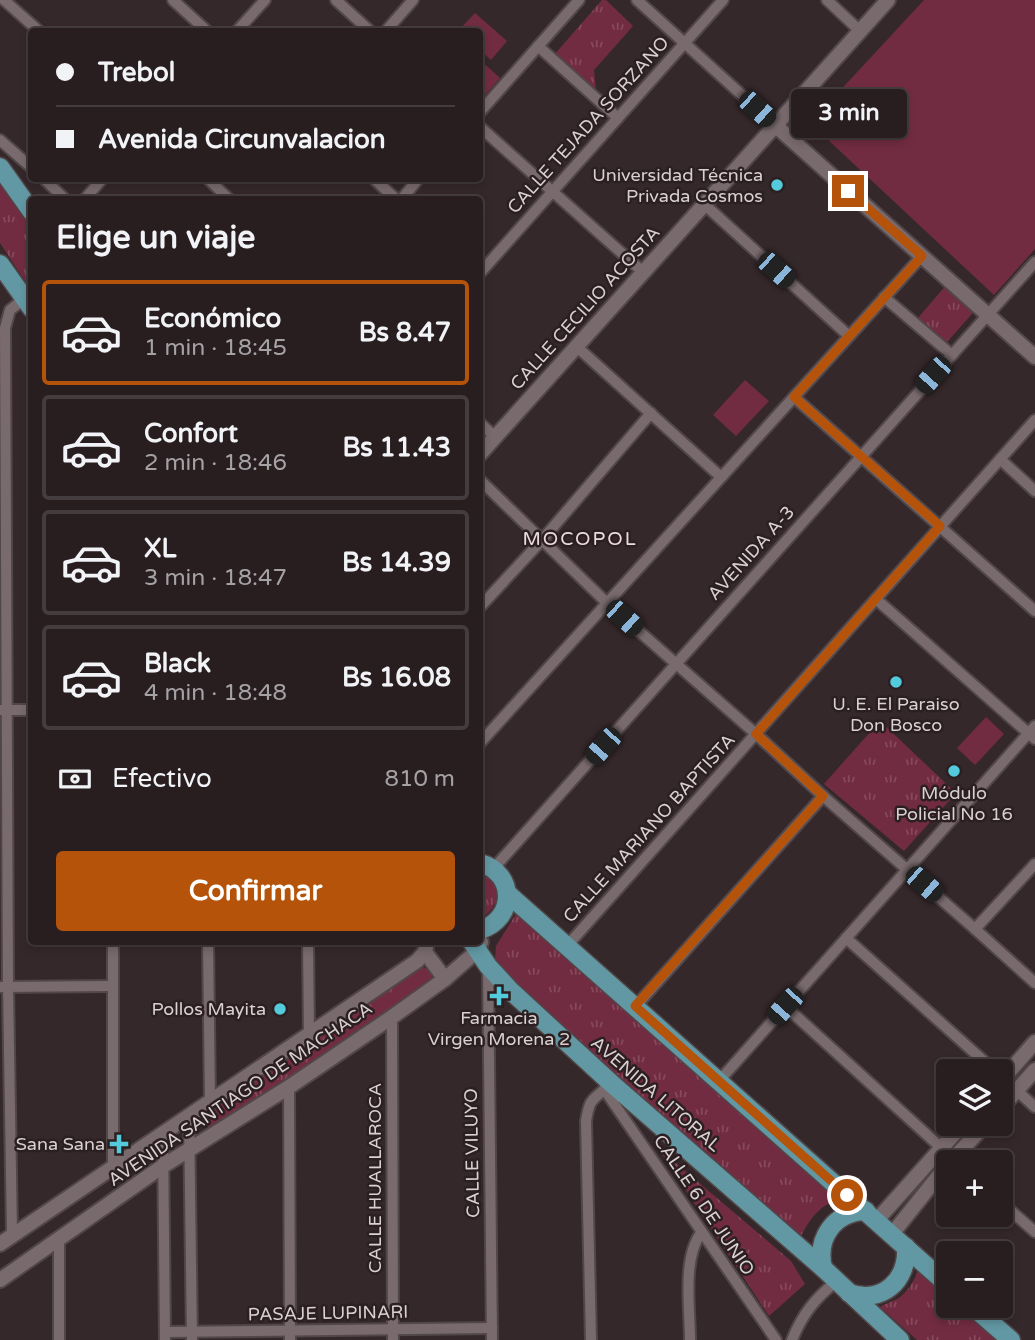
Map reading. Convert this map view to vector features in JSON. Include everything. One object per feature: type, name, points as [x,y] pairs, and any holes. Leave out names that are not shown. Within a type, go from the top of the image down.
[{"type":"main road","points":[[0,167],[28,206]]},
{"type":"main road","points":[[0,264],[28,304]]},
{"type":"main road","points":[[483,864],[502,879],[507,901],[496,921],[483,928]]},
{"type":"main road","points":[[506,893],[936,1274]]},
{"type":"main road","name":"AVENIDA LITORAL","points":[[479,953],[512,992],[607,1086],[823,1268]]},
{"type":"main road","points":[[871,1215],[848,1214],[830,1228],[822,1244],[823,1268],[900,1340]]},
{"type":"main road","points":[[843,1287],[858,1296],[881,1293],[893,1285],[902,1274],[906,1247]]},
{"type":"main road","points":[[986,1318],[1011,1340]]},
{"type":"street","points":[[4,0],[36,28]]},
{"type":"street","points":[[173,0],[204,28]]},
{"type":"street","points":[[240,28],[265,0]]},
{"type":"street","points":[[336,0],[367,28]]},
{"type":"street","points":[[388,28],[413,0]]},
{"type":"street","points":[[483,108],[579,0]]},
{"type":"street","points":[[637,0],[1035,357]]},
{"type":"street","name":"CALLE TEJADA SORZANO","points":[[483,271],[723,0]]},
{"type":"street","points":[[827,0],[860,30]]},
{"type":"street","name":"CALLE CECILIO ACOSTA","points":[[483,451],[888,0]]},
{"type":"street","points":[[538,46],[618,118]]},
{"type":"street","points":[[483,130],[643,272]]},
{"type":"street","points":[[0,140],[28,164]]},
{"type":"street","points":[[47,182],[62,196]]},
{"type":"street","points":[[87,196],[100,182]]},
{"type":"street","points":[[211,182],[226,196]]},
{"type":"street","points":[[378,182],[394,196]]},
{"type":"street","points":[[403,196],[415,182]]},
{"type":"street","points":[[704,204],[849,336]]},
{"type":"street","points":[[483,740],[922,256]]},
{"type":"street","name":"AVENIDA A-3","points":[[483,864],[676,664],[1035,262]]},
{"type":"street","points":[[884,297],[952,355]]},
{"type":"street","points":[[12,1234],[4,987],[5,328],[10,310],[28,304]]},
{"type":"street","points":[[576,346],[722,477]]},
{"type":"street","points":[[794,397],[1035,611]]},
{"type":"street","points":[[483,604],[542,540],[651,413]]},
{"type":"street","name":"CALLE MARIANO BAPTISTA","points":[[567,946],[1035,419]]},
{"type":"street","points":[[483,427],[495,437]]},
{"type":"street","points":[[1000,460],[1035,491]]},
{"type":"street","points":[[483,483],[607,603],[1035,983]]},
{"type":"street","points":[[719,1081],[1033,733],[876,599]]},
{"type":"street","points":[[4,710],[28,710]]},
{"type":"street","points":[[635,1006],[823,796]]},
{"type":"street","points":[[975,929],[1035,864]]},
{"type":"street","points":[[846,938],[980,1059]]},
{"type":"street","points":[[113,945],[113,1168]]},
{"type":"street","points":[[208,945],[210,1101]]},
{"type":"street","points":[[308,945],[309,1034]]},
{"type":"street","points":[[426,947],[445,979]]},
{"type":"street","name":"AVENIDA SANTIAGO DE MACHACA","points":[[0,1244],[417,961],[426,947]]},
{"type":"street","name":"AVENIDA SANTIAGO DE MACHACA","points":[[0,1280],[163,1166],[289,1087],[392,1017],[479,953]]},
{"type":"street","name":"CALLE VILUYO","points":[[479,953],[492,1340]]},
{"type":"street","points":[[4,987],[113,986]]},
{"type":"street","points":[[785,1006],[940,1150]]},
{"type":"street","name":"CALLE HUALLAROCA","points":[[392,1017],[393,1335]]},
{"type":"street","points":[[1013,1064],[1035,1042]]},
{"type":"street","points":[[1013,1095],[1035,1070]]},
{"type":"street","points":[[591,1340],[586,1121],[588,1106],[595,1095],[607,1086]]},
{"type":"street","name":"CALLE 6 DE JUNIO","points":[[607,1086],[701,1233],[776,1340]]},
{"type":"street","points":[[289,1087],[290,1335]]},
{"type":"street","points":[[1013,1088],[1035,1107]]},
{"type":"street","points":[[189,1116],[192,1336]]},
{"type":"street","points":[[163,1134],[165,1336]]},
{"type":"street","points":[[959,1150],[974,1136]]},
{"type":"street","points":[[871,1215],[936,1169]]},
{"type":"street","points":[[892,1234],[936,1177]]},
{"type":"street","points":[[1013,1213],[1035,1233]]},
{"type":"street","points":[[690,1340],[690,1256],[701,1233]]},
{"type":"street","points":[[59,1240],[59,1340]]},
{"type":"street","points":[[792,1340],[799,1322],[822,1293],[843,1287]]},
{"type":"street","name":"PASAJE LUPINARI","points":[[165,1336],[393,1335],[492,1328]]},
{"type":"green space","points":[[602,0],[606,0],[633,26],[594,70],[596,92],[554,55]]},
{"type":"green space","points":[[924,0],[1035,0],[1035,249],[994,295],[810,123]]},
{"type":"green space","points":[[475,13],[507,41],[491,60],[483,53],[483,28],[461,28]]},
{"type":"green space","points":[[483,63],[500,78],[483,98]]},
{"type":"green space","points":[[0,178],[28,218],[28,285],[0,243]]},
{"type":"green space","points":[[948,283],[978,307],[947,342],[918,318]]},
{"type":"green space","points":[[745,380],[769,401],[736,436],[713,415]]},
{"type":"green space","points":[[986,717],[1004,734],[975,765],[957,748]]},
{"type":"green space","points":[[880,721],[956,793],[904,851],[824,784]]},
{"type":"green space","points":[[483,872],[493,880],[497,891],[496,902],[483,917]]},
{"type":"green space","points":[[519,909],[845,1198],[822,1208],[799,1240],[499,967],[495,960],[496,946]]},
{"type":"green space","points":[[422,967],[430,972],[432,981],[216,1129],[206,1124],[205,1113]]},
{"type":"green space","points":[[658,1148],[791,1261],[805,1284],[769,1316]]},
{"type":"green space","points":[[918,1268],[936,1284],[936,1318],[975,1318],[1000,1340],[917,1340],[880,1307],[898,1298],[914,1280]]},
{"type":"place","name":"Universidad Técnica Privada Cosmos","points":[[777,185]]},
{"type":"place","name":"U. E. El Paraiso Don Bosco","points":[[896,682]]},
{"type":"place","name":"Módulo Policial No 16","points":[[954,771]]},
{"type":"place","name":"Farmacia Virgen Morena 2","points":[[499,996]]},
{"type":"place","name":"Pollos Mayita","points":[[280,1009]]},
{"type":"place","name":"Sana Sana","points":[[119,1144]]},
{"type":"district","name":"MOCOPOL","points":[[580,539]]},
{"type":"route","points":[[847,1195],[635,1006],[823,796],[756,734],[940,526],[794,397],[922,256],[848,191]]}]
